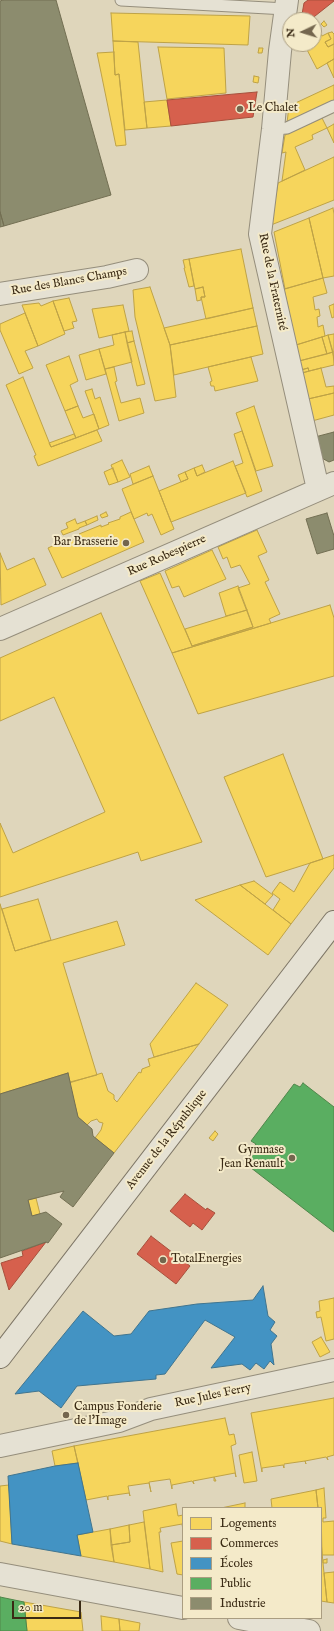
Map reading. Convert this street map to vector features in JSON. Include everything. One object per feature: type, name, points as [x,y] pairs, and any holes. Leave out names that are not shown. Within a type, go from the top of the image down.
[{"type":"street","name":"Rue de la Fraternité","points":[[286,4],[280,51],[274,129],[260,234],[326,486]]},
{"type":"street","name":"Rue des Blancs Champs","points":[[0,294],[108,277],[137,270]]},
{"type":"street","name":"Rue Robespierre","points":[[0,629],[326,486]]},
{"type":"street","name":"Avenue de la République","points":[[0,1357],[334,922]]},
{"type":"street","name":"Rue Jules Ferry","points":[[0,1446],[119,1421],[151,1409],[334,1370]]},
{"type":"street","points":[[0,1574],[182,1608]]},
{"type":"street","points":[[244,1619],[300,1630]]},
{"type":"lane","points":[[121,0],[286,4]]},
{"type":"lane","points":[[274,129],[286,128],[334,106]]},
{"type":"building: Logements","points":[[111,13],[250,16],[248,45],[113,41]]},
{"type":"building: Logements","points":[[324,21],[327,25],[324,27],[322,23]]},
{"type":"building: Logements","points":[[332,32],[334,34],[334,44],[328,47],[325,42],[331,39],[328,33]]},
{"type":"building: Logements","points":[[328,33],[331,39],[325,42],[328,47],[334,44],[334,59],[317,69],[308,52],[322,52],[322,36]]},
{"type":"building: Logements","points":[[113,41],[138,42],[147,128],[125,130],[119,74],[115,75]]},
{"type":"building: Logements","points":[[158,47],[224,48],[226,93],[167,99]]},
{"type":"building: Logements","points":[[259,48],[263,48],[262,53],[258,53]]},
{"type":"building: Logements","points":[[114,52],[115,75],[119,74],[126,145],[116,146],[97,53]]},
{"type":"building: Logements","points":[[334,59],[334,78],[327,63]]},
{"type":"building: Logements","points":[[254,76],[259,77],[258,83],[253,82]]},
{"type":"building: Logements","points":[[334,85],[334,101],[287,123],[289,106]]},
{"type":"building: Logements","points":[[167,100],[171,126],[147,128],[144,102]]},
{"type":"building: Logements","points":[[322,118],[327,128],[312,135],[313,139],[295,147],[305,170],[282,181],[286,152],[282,153],[285,135]]},
{"type":"building: Logements","points":[[334,124],[334,143],[327,128]]},
{"type":"building: Logements","points":[[334,157],[334,200],[271,225],[278,183]]},
{"type":"building: Logements","points":[[333,208],[334,276],[323,278],[309,218]]},
{"type":"building: Logements","points":[[309,218],[323,278],[285,289],[274,232]]},
{"type":"building: Logements","points":[[241,249],[253,308],[206,319],[201,297],[205,297],[203,287],[195,289],[189,259]]},
{"type":"building: Logements","points":[[189,259],[194,286],[189,287],[183,260]]},
{"type":"building: Logements","points":[[323,278],[327,293],[313,297],[315,310],[319,309],[320,316],[317,317],[318,327],[323,325],[325,336],[296,345],[284,289]]},
{"type":"building: Logements","points":[[150,287],[170,345],[176,397],[155,401],[135,317],[133,290]]},
{"type":"building: Logements","points":[[203,287],[205,297],[201,297],[201,300],[197,301],[195,289]]},
{"type":"building: Logements","points":[[69,298],[77,321],[72,322],[74,328],[64,331],[53,301]]},
{"type":"building: Logements","points":[[53,301],[65,334],[38,346],[22,305],[39,303],[41,306]]},
{"type":"building: Logements","points":[[334,304],[334,317],[332,318],[329,306]]},
{"type":"building: Logements","points":[[123,305],[129,331],[99,338],[92,309]]},
{"type":"building: Logements","points":[[253,308],[257,326],[170,345],[164,328]]},
{"type":"building: Logements","points":[[25,313],[38,346],[25,351],[33,368],[19,374],[0,330],[0,324]]},
{"type":"building: Logements","points":[[257,326],[263,354],[174,375],[170,345]]},
{"type":"building: Logements","points":[[132,331],[134,341],[127,343],[125,332]]},
{"type":"building: Logements","points":[[125,332],[132,362],[105,369],[99,349],[114,345],[112,335]]},
{"type":"building: Logements","points":[[334,334],[334,358],[328,335]]},
{"type":"building: Logements","points":[[328,335],[333,352],[327,354],[322,337]]},
{"type":"building: Logements","points":[[322,337],[327,354],[299,361],[296,345]]},
{"type":"building: Logements","points":[[134,341],[145,384],[137,386],[127,343]]},
{"type":"building: Logements","points":[[99,349],[106,374],[86,380],[79,355]]},
{"type":"building: Logements","points":[[333,352],[334,365],[309,371],[308,368],[301,370],[299,361]]},
{"type":"building: Logements","points":[[69,356],[78,381],[70,385],[78,406],[65,411],[46,365]]},
{"type":"building: Logements","points":[[251,357],[258,381],[215,391],[214,386],[211,386],[210,382],[212,381],[208,367]]},
{"type":"building: Logements","points":[[114,367],[117,381],[115,382],[121,403],[140,398],[144,413],[119,421],[105,369]]},
{"type":"building: Logements","points":[[308,368],[309,371],[302,373],[301,370]]},
{"type":"building: Logements","points":[[321,368],[326,387],[334,386],[334,393],[308,399],[302,373]]},
{"type":"building: Logements","points":[[23,377],[51,447],[97,430],[102,441],[38,466],[34,456],[36,455],[6,385]]},
{"type":"building: Logements","points":[[92,389],[95,399],[100,397],[109,425],[99,429],[85,391]]},
{"type":"building: Logements","points":[[334,393],[334,415],[312,421],[308,399]]},
{"type":"building: Logements","points":[[78,406],[83,418],[94,414],[99,429],[76,438],[65,411]]},
{"type":"building: Logements","points":[[254,406],[273,466],[256,471],[236,413]]},
{"type":"building: Logements","points":[[242,431],[262,491],[247,497],[235,466],[243,463],[234,434]]},
{"type":"building: Logements","points":[[74,434],[76,438],[51,447],[49,443]]},
{"type":"building: Logements","points":[[122,460],[130,477],[118,482],[111,465]]},
{"type":"building: Logements","points":[[233,461],[246,493],[171,522],[159,491],[188,479],[185,472],[194,468],[197,476]]},
{"type":"building: Logements","points":[[202,465],[205,472],[197,476],[194,468]]},
{"type":"building: Logements","points":[[149,466],[153,476],[133,484],[130,474]]},
{"type":"building: Logements","points":[[113,468],[118,482],[109,485],[104,472]]},
{"type":"building: Logements","points":[[185,472],[188,479],[181,482],[178,475]]},
{"type":"building: Logements","points":[[153,476],[174,529],[161,535],[152,514],[148,516],[147,513],[134,519],[122,489]]},
{"type":"building: Logements","points":[[106,512],[108,516],[102,518],[100,515]]},
{"type":"building: Logements","points":[[131,512],[144,542],[62,578],[48,548],[59,543],[61,545],[80,537],[79,534],[101,525],[101,527],[109,524],[108,523],[120,519],[120,517]]},
{"type":"building: Logements","points":[[97,516],[98,520],[87,525],[85,521]]},
{"type":"building: Logements","points":[[75,519],[77,524],[85,521],[87,525],[63,535],[61,531],[68,528],[66,523]]},
{"type":"building: Logements","points":[[257,530],[267,552],[258,556],[269,580],[265,582],[280,614],[269,619],[271,623],[172,653],[140,581],[160,573],[192,646],[253,627],[238,588],[250,584],[240,565],[231,568],[227,557],[223,559],[218,547]]},
{"type":"building: Logements","points":[[212,550],[226,579],[184,597],[179,586],[172,588],[165,571]]},
{"type":"building: Logements","points":[[0,553],[7,570],[34,558],[46,585],[1,605]]},
{"type":"building: Logements","points":[[238,586],[247,610],[226,616],[219,593]]},
{"type":"building: Logements","points":[[330,605],[334,618],[334,676],[198,714],[172,653]]},
{"type":"building: Logements","points":[[247,610],[253,627],[192,646],[185,629]]},
{"type":"building: Logements","points":[[101,613],[202,842],[141,861],[138,852],[0,897],[0,823],[13,853],[105,812],[54,697],[0,721],[0,658]]},
{"type":"building: Logements","points":[[283,754],[323,859],[266,877],[224,777]]},
{"type":"building: Logements","points":[[334,855],[334,868],[291,924],[273,910],[280,899],[272,893],[280,882],[294,892],[310,863]]},
{"type":"building: Logements","points":[[254,881],[273,895],[265,904],[240,885]]},
{"type":"building: Logements","points":[[240,885],[291,924],[268,955],[195,900]]},
{"type":"building: Logements","points":[[38,899],[51,940],[15,951],[2,909]]},
{"type":"building: Logements","points":[[0,904],[15,951],[117,921],[125,945],[63,963],[97,1075],[70,1082],[68,1073],[0,1094]]},
{"type":"building: Logements","points":[[196,983],[228,1005],[199,1044],[154,1057],[150,1044]]},
{"type":"building: Logements","points":[[199,1044],[114,1153],[95,1138],[101,1130],[103,1123],[99,1122],[97,1119],[91,1121],[87,1125],[78,1117],[69,1083],[102,1073],[108,1091],[114,1095],[114,1099],[117,1102],[139,1072],[141,1073],[142,1069],[150,1066],[148,1059]]},
{"type":"building: Logements","points":[[215,1131],[218,1134],[213,1141],[209,1138]]},
{"type":"building: Logements","points":[[36,1198],[40,1214],[32,1216],[28,1200]]},
{"type":"building: Logements","points":[[334,1298],[334,1339],[326,1341],[321,1317],[317,1318],[316,1312],[320,1311],[319,1301]]},
{"type":"building: Logements","points":[[321,1337],[330,1352],[320,1357],[312,1342]]},
{"type":"building: Logements","points":[[334,1398],[334,1455],[327,1457],[328,1460],[326,1457],[284,1464],[284,1468],[283,1465],[262,1468],[262,1472],[251,1413]]},
{"type":"building: Logements","points":[[225,1418],[229,1435],[234,1434],[236,1444],[231,1446],[236,1477],[235,1473],[193,1481],[194,1484],[192,1481],[172,1485],[172,1489],[170,1479],[149,1482],[151,1492],[149,1483],[128,1486],[130,1496],[129,1493],[108,1496],[108,1500],[107,1496],[86,1500],[74,1446]]},
{"type":"building: Logements","points":[[74,1446],[78,1463],[55,1466],[52,1451]]},
{"type":"building: Logements","points":[[252,1452],[257,1481],[244,1483],[239,1455]]},
{"type":"building: Logements","points":[[9,1485],[12,1544],[0,1541],[0,1486]]},
{"type":"building: Logements","points":[[324,1488],[326,1518],[323,1518],[323,1522],[334,1521],[334,1555],[322,1555],[322,1507],[318,1507],[316,1490]]},
{"type":"building: Logements","points":[[316,1490],[318,1507],[272,1507],[271,1499]]},
{"type":"building: Logements","points":[[245,1503],[245,1507],[226,1507]]},
{"type":"building: Logements","points":[[176,1504],[178,1516],[182,1515],[182,1524],[160,1528],[161,1532],[159,1532],[163,1572],[150,1569],[143,1511]]},
{"type":"building: Logements","points":[[144,1522],[150,1569],[114,1562],[111,1545],[130,1542],[129,1525]]},
{"type":"building: Logements","points":[[129,1525],[130,1542],[111,1545],[110,1529]]},
{"type":"building: Logements","points":[[110,1529],[114,1562],[81,1556],[77,1535]]},
{"type":"building: Logements","points":[[182,1541],[182,1575],[177,1574],[171,1543]]},
{"type":"building: Logements","points":[[322,1552],[323,1563],[327,1602],[322,1601]]},
{"type":"building: Logements","points":[[327,1559],[327,1563],[323,1563],[323,1560]]},
{"type":"building: Logements","points":[[334,1572],[334,1603],[327,1602],[324,1573]]},
{"type":"building: Logements","points":[[24,1602],[81,1612],[83,1631],[27,1631]]},
{"type":"building: Logements","points":[[101,1616],[119,1619],[120,1631],[102,1631]]},
{"type":"building: Logements","points":[[119,1619],[140,1623],[139,1631],[120,1631]]},
{"type":"building: Commerces","points":[[308,0],[334,0],[320,12],[302,12],[304,3]]},
{"type":"building: Commerces","points":[[257,92],[253,117],[171,126],[167,100]]},
{"type":"building: Commerces","points":[[185,1194],[206,1210],[207,1208],[215,1213],[202,1230],[193,1223],[190,1227],[170,1211]]},
{"type":"building: Commerces","name":"TotalEnergies","points":[[151,1236],[190,1266],[176,1284],[137,1254]]},
{"type":"building: Commerces","points":[[46,1242],[9,1290],[1,1263],[23,1256],[22,1251]]},
{"type":"building: Écoles","name":"Campus Fonderie de l'Image","points":[[263,1286],[268,1316],[275,1322],[270,1330],[277,1336],[271,1344],[274,1365],[270,1361],[264,1369],[256,1363],[250,1370],[242,1364],[211,1368],[235,1337],[205,1320],[165,1374],[156,1375],[156,1379],[77,1386],[61,1408],[39,1391],[15,1394],[83,1311],[114,1336],[131,1334],[149,1311],[197,1304],[253,1300]]},
{"type":"building: Écoles","points":[[78,1463],[93,1532],[77,1535],[81,1556],[12,1544],[8,1476],[55,1466]]},
{"type":"building: Public","name":"Gymnase Jean Renault","points":[[303,1083],[334,1107],[334,1232],[246,1164],[255,1152],[252,1149],[256,1144],[251,1141],[294,1084],[300,1087]]},
{"type":"building: Public","points":[[0,1597],[24,1602],[27,1631],[0,1631]]},
{"type":"building: Industrie","points":[[56,0],[111,195],[4,226],[0,212],[0,1]]},
{"type":"building: Industrie","points":[[0,212],[4,226],[0,227]]},
{"type":"building: Industrie","points":[[334,432],[334,460],[329,462],[320,457],[315,437]]},
{"type":"building: Industrie","points":[[327,513],[334,536],[334,549],[317,554],[306,519]]},
{"type":"building: Industrie","points":[[68,1073],[78,1117],[92,1129],[93,1136],[114,1153],[73,1207],[60,1197],[64,1191],[28,1200],[32,1216],[46,1212],[62,1224],[48,1243],[46,1242],[0,1258],[0,1094]]},
{"type":"place","name":"Le Chalet","points":[[240,109]]},
{"type":"place","name":"Bar Brasserie","points":[[126,543]]},
{"type":"place","name":"Gymnase Jean Renault","points":[[292,1158]]},
{"type":"place","name":"TotalEnergies","points":[[163,1260]]},
{"type":"place","name":"Campus Fonderie de l'Image","points":[[66,1415]]}]
